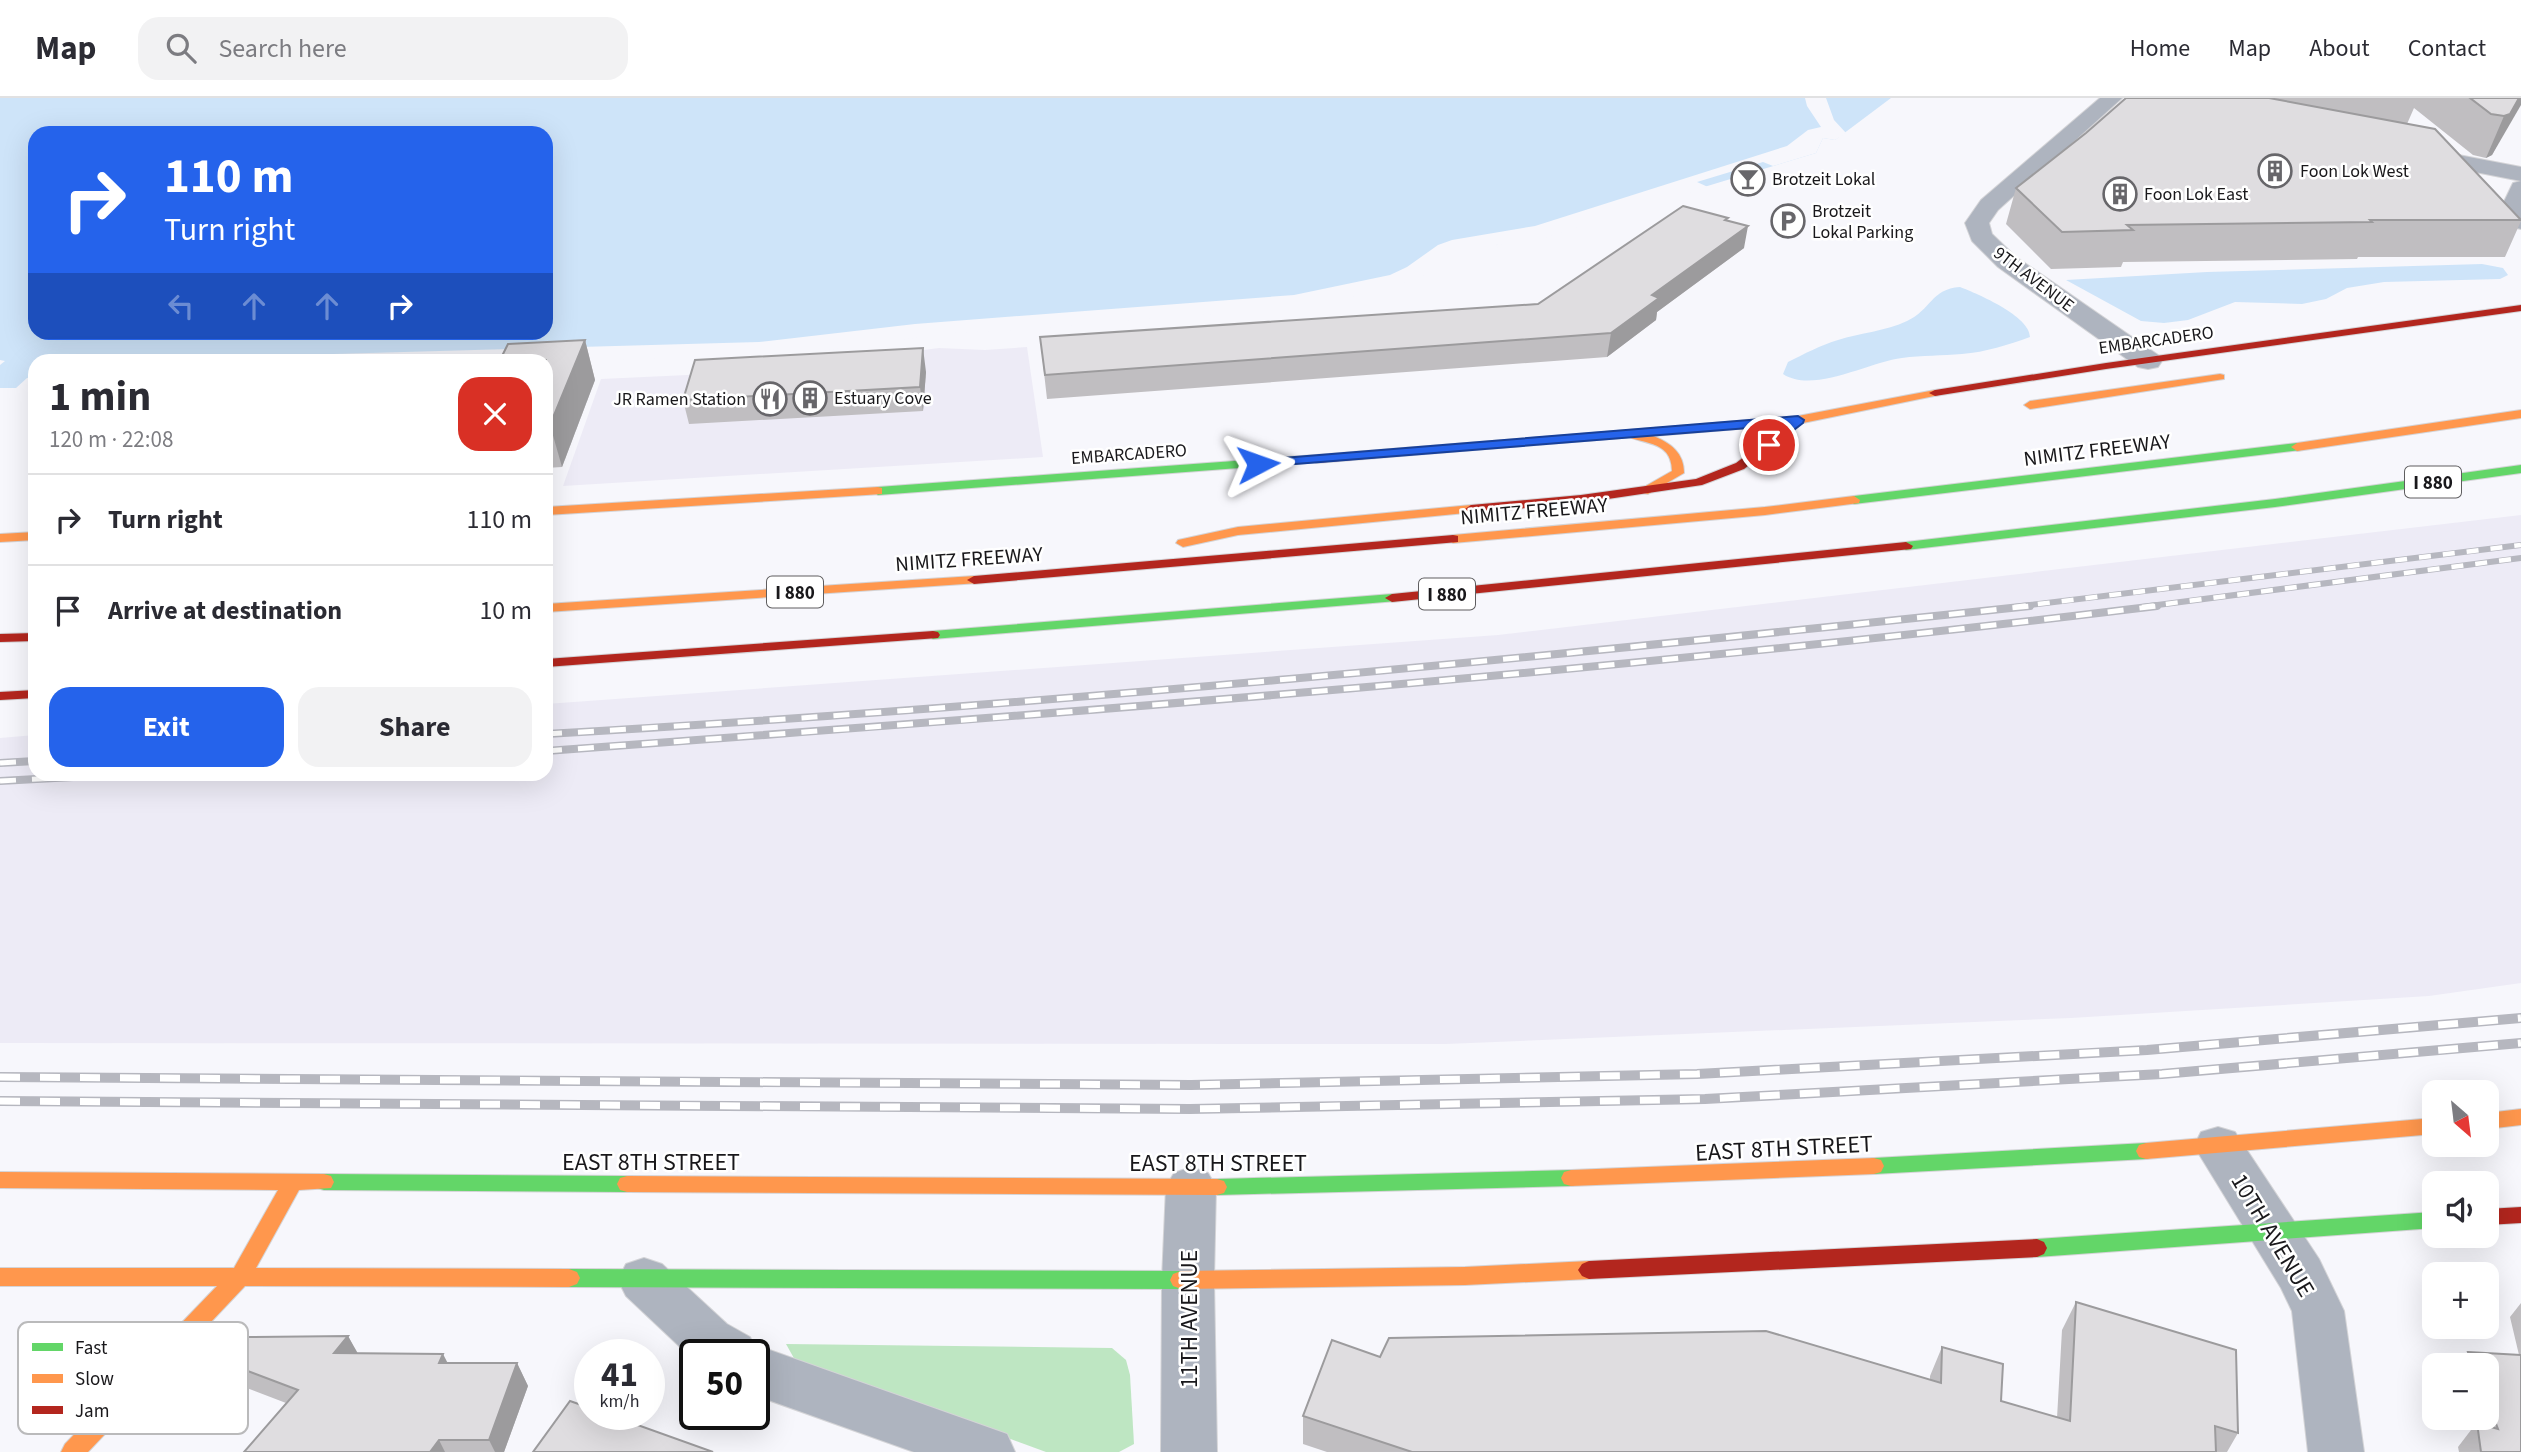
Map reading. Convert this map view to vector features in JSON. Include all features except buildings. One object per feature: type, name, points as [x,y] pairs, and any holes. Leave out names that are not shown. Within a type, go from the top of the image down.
[{"type":"main road","name":"EMBARCADERO","points":[[553,511],[984,485],[1798,420],[1869,404],[2148,360],[2521,308]]},
{"type":"main road","points":[[2010,408],[2242,374]]},
{"type":"main road","name":"NIMITZ FREEWAY","points":[[553,608],[1044,575],[1765,511],[2288,447],[2521,414]]},
{"type":"main road","name":"EMBARCADERO","points":[[1798,420],[1859,423]]},
{"type":"main road","points":[[1044,575],[1238,531],[1646,491],[1698,482],[1740,466],[1798,420]]},
{"type":"main road","points":[[1638,434],[1676,453],[1681,464],[1678,473],[1646,491]]},
{"type":"main road","name":"I 880","points":[[553,663],[1121,623],[1490,591],[1798,557],[1995,539],[2521,469]]},
{"type":"main road","points":[[2346,494],[2521,478]]},
{"type":"main road","points":[[0,538],[28,536]]},
{"type":"main road","points":[[0,638],[28,637]]},
{"type":"main road","points":[[0,696],[28,694]]},
{"type":"main road","points":[[2499,1120],[2521,1117]]},
{"type":"main road","name":"EAST 8TH STREET","points":[[0,1180],[292,1184],[1191,1187],[1447,1183],[1973,1162],[2218,1146],[2422,1127]]},
{"type":"main road","points":[[198,1322],[240,1278],[292,1184]]},
{"type":"main road","points":[[2499,1216],[2521,1215]]},
{"type":"main road","points":[[0,1277],[1188,1280],[1465,1276],[1715,1266],[2274,1234],[2422,1221]]},
{"type":"main road","points":[[73,1452],[90,1434]]},
{"type":"street","name":"9TH AVENUE","points":[[2112,98],[1989,205],[1977,223],[1981,236],[2007,262],[2148,360]]},
{"type":"street","points":[[2401,151],[2521,174]]},
{"type":"street","points":[[2521,188],[2512,210],[2521,222]]},
{"type":"street","name":"10TH AVENUE","points":[[2218,1146],[2301,1275],[2318,1311],[2336,1452]]},
{"type":"street","name":"11TH AVENUE","points":[[1189,1452],[1188,1280],[1191,1187]]},
{"type":"street","points":[[644,1280],[706,1339]]},
{"type":"street","points":[[770,1376],[987,1452]]},
{"type":"shaded area","name":"Estuary Cove","points":[[1027,347],[1043,457],[563,486],[601,379],[752,372],[939,348],[985,350]]},
{"type":"shaded area","points":[[2521,515],[2521,983],[2429,996],[2071,1018],[1446,1044],[0,1043],[0,738],[28,736],[28,781],[553,781],[553,703],[1498,635]]},
{"type":"green space","points":[[786,1344],[1112,1348],[1126,1360],[1130,1375],[1134,1444],[1119,1452],[1046,1452],[795,1360]]},
{"type":"water","points":[[0,98],[1891,98],[1835,140],[1823,138],[1816,153],[1559,231],[1501,243],[1352,293],[969,329],[792,352],[553,358],[553,354],[28,354],[28,378],[16,388],[0,388],[0,365],[5,361],[0,360]]},
{"type":"water","points":[[2482,264],[2503,268],[2508,275],[2500,279],[2384,282],[2347,288],[2326,299],[2302,304],[2235,302],[2188,320],[2164,323],[2141,321],[2066,280],[2207,272]]},
{"type":"water","points":[[1960,287],[2013,314],[2028,329],[2030,337],[1980,352],[1889,361],[1825,379],[1795,379],[1783,374],[1788,362],[1806,353],[1825,344],[1907,321],[1943,292]]},
{"type":"pier","points":[[1805,98],[1826,98],[1834,120],[1846,133],[1835,140],[1823,138],[1816,153],[1773,166],[1763,162],[1697,182],[1708,187],[1544,238],[1496,245],[1498,248],[1403,283],[1406,285],[1402,287],[1283,311],[950,333],[792,355],[553,362],[553,354],[336,354],[759,342],[915,324],[1294,295],[1390,275],[1407,267],[1438,245],[1452,240],[1535,226],[1787,146],[1808,130],[1821,127],[1807,106]]},
{"type":"railway","points":[[2014,607],[2521,545]]},
{"type":"railway","points":[[2142,607],[2521,558]]},
{"type":"railway","points":[[553,734],[1104,695],[1660,644],[2030,606]]},
{"type":"railway","points":[[553,750],[1151,705],[1554,670],[1755,651],[2157,606]]},
{"type":"railway","points":[[0,763],[28,761]]},
{"type":"railway","points":[[0,781],[28,779]]},
{"type":"railway","points":[[0,1077],[1191,1085],[1697,1074],[2147,1050],[2521,1018]]},
{"type":"railway","points":[[0,1101],[1190,1109],[1705,1099],[2162,1074],[2521,1043]]},
{"type":"traffic: fast","points":[[1854,500],[2297,447]]},
{"type":"traffic: fast","points":[[878,491],[1316,459]]},
{"type":"traffic: fast","points":[[1906,546],[2275,503],[2521,469]]},
{"type":"traffic: fast","points":[[933,635],[1392,598]]},
{"type":"traffic: fast","points":[[1874,1166],[2146,1151]]},
{"type":"traffic: fast","points":[[1217,1187],[1571,1178]]},
{"type":"traffic: fast","points":[[324,1182],[627,1184]]},
{"type":"traffic: fast","points":[[2037,1248],[2422,1221]]},
{"type":"traffic: fast","points":[[569,1278],[1181,1280]]},
{"type":"traffic: slow","points":[[2030,405],[2220,377]]},
{"type":"traffic: slow","points":[[1629,434],[1798,420],[1935,393]]},
{"type":"traffic: slow","points":[[2297,447],[2521,414]]},
{"type":"traffic: slow","points":[[1638,434],[1666,447],[1672,452],[1678,465],[1678,473],[1648,490]]},
{"type":"traffic: slow","points":[[553,511],[878,491]]},
{"type":"traffic: slow","points":[[1453,539],[1765,511],[1854,500]]},
{"type":"traffic: slow","points":[[1183,543],[1238,531],[1471,509]]},
{"type":"traffic: slow","points":[[0,538],[28,536]]},
{"type":"traffic: slow","points":[[553,608],[974,580]]},
{"type":"traffic: slow","points":[[2499,1120],[2521,1117]]},
{"type":"traffic: slow","points":[[2146,1151],[2422,1127]]},
{"type":"traffic: slow","points":[[1571,1178],[1874,1166]]},
{"type":"traffic: slow","points":[[0,1180],[324,1182]]},
{"type":"traffic: slow","points":[[197,1322],[240,1277],[292,1184]]},
{"type":"traffic: slow","points":[[627,1184],[1217,1187]]},
{"type":"traffic: slow","points":[[1181,1280],[1465,1276],[1589,1270]]},
{"type":"traffic: slow","points":[[0,1277],[569,1278]]},
{"type":"traffic: slow","points":[[73,1452],[90,1434]]},
{"type":"traffic: jam","points":[[1935,393],[2106,366],[2521,308]]},
{"type":"traffic: jam","points":[[1471,509],[1581,499],[1698,482],[1740,466],[1798,420]]},
{"type":"traffic: jam","points":[[1316,459],[1629,434]]},
{"type":"traffic: jam","points":[[974,580],[1453,539]]},
{"type":"traffic: jam","points":[[1392,598],[1906,546]]},
{"type":"traffic: jam","points":[[553,662],[933,635]]},
{"type":"traffic: jam","points":[[0,638],[28,637]]},
{"type":"traffic: jam","points":[[0,696],[28,694]]},
{"type":"traffic: jam","points":[[2499,1216],[2521,1215]]},
{"type":"traffic: jam","points":[[1589,1270],[2037,1248]]},
{"type":"place","name":"Foon Lok West","points":[[2275,171]]},
{"type":"place","name":"Brotzeit Lokal","points":[[1748,179]]},
{"type":"place","name":"Foon Lok East","points":[[2120,194]]},
{"type":"place","name":"Brotzeit Lokal Parking","points":[[1788,221]]},
{"type":"place","name":"Estuary Cove","points":[[810,398]]},
{"type":"place","name":"JR Ramen Station","points":[[770,399]]},
{"type":"route","points":[[1258,464],[1798,420],[1769,445]]}]
